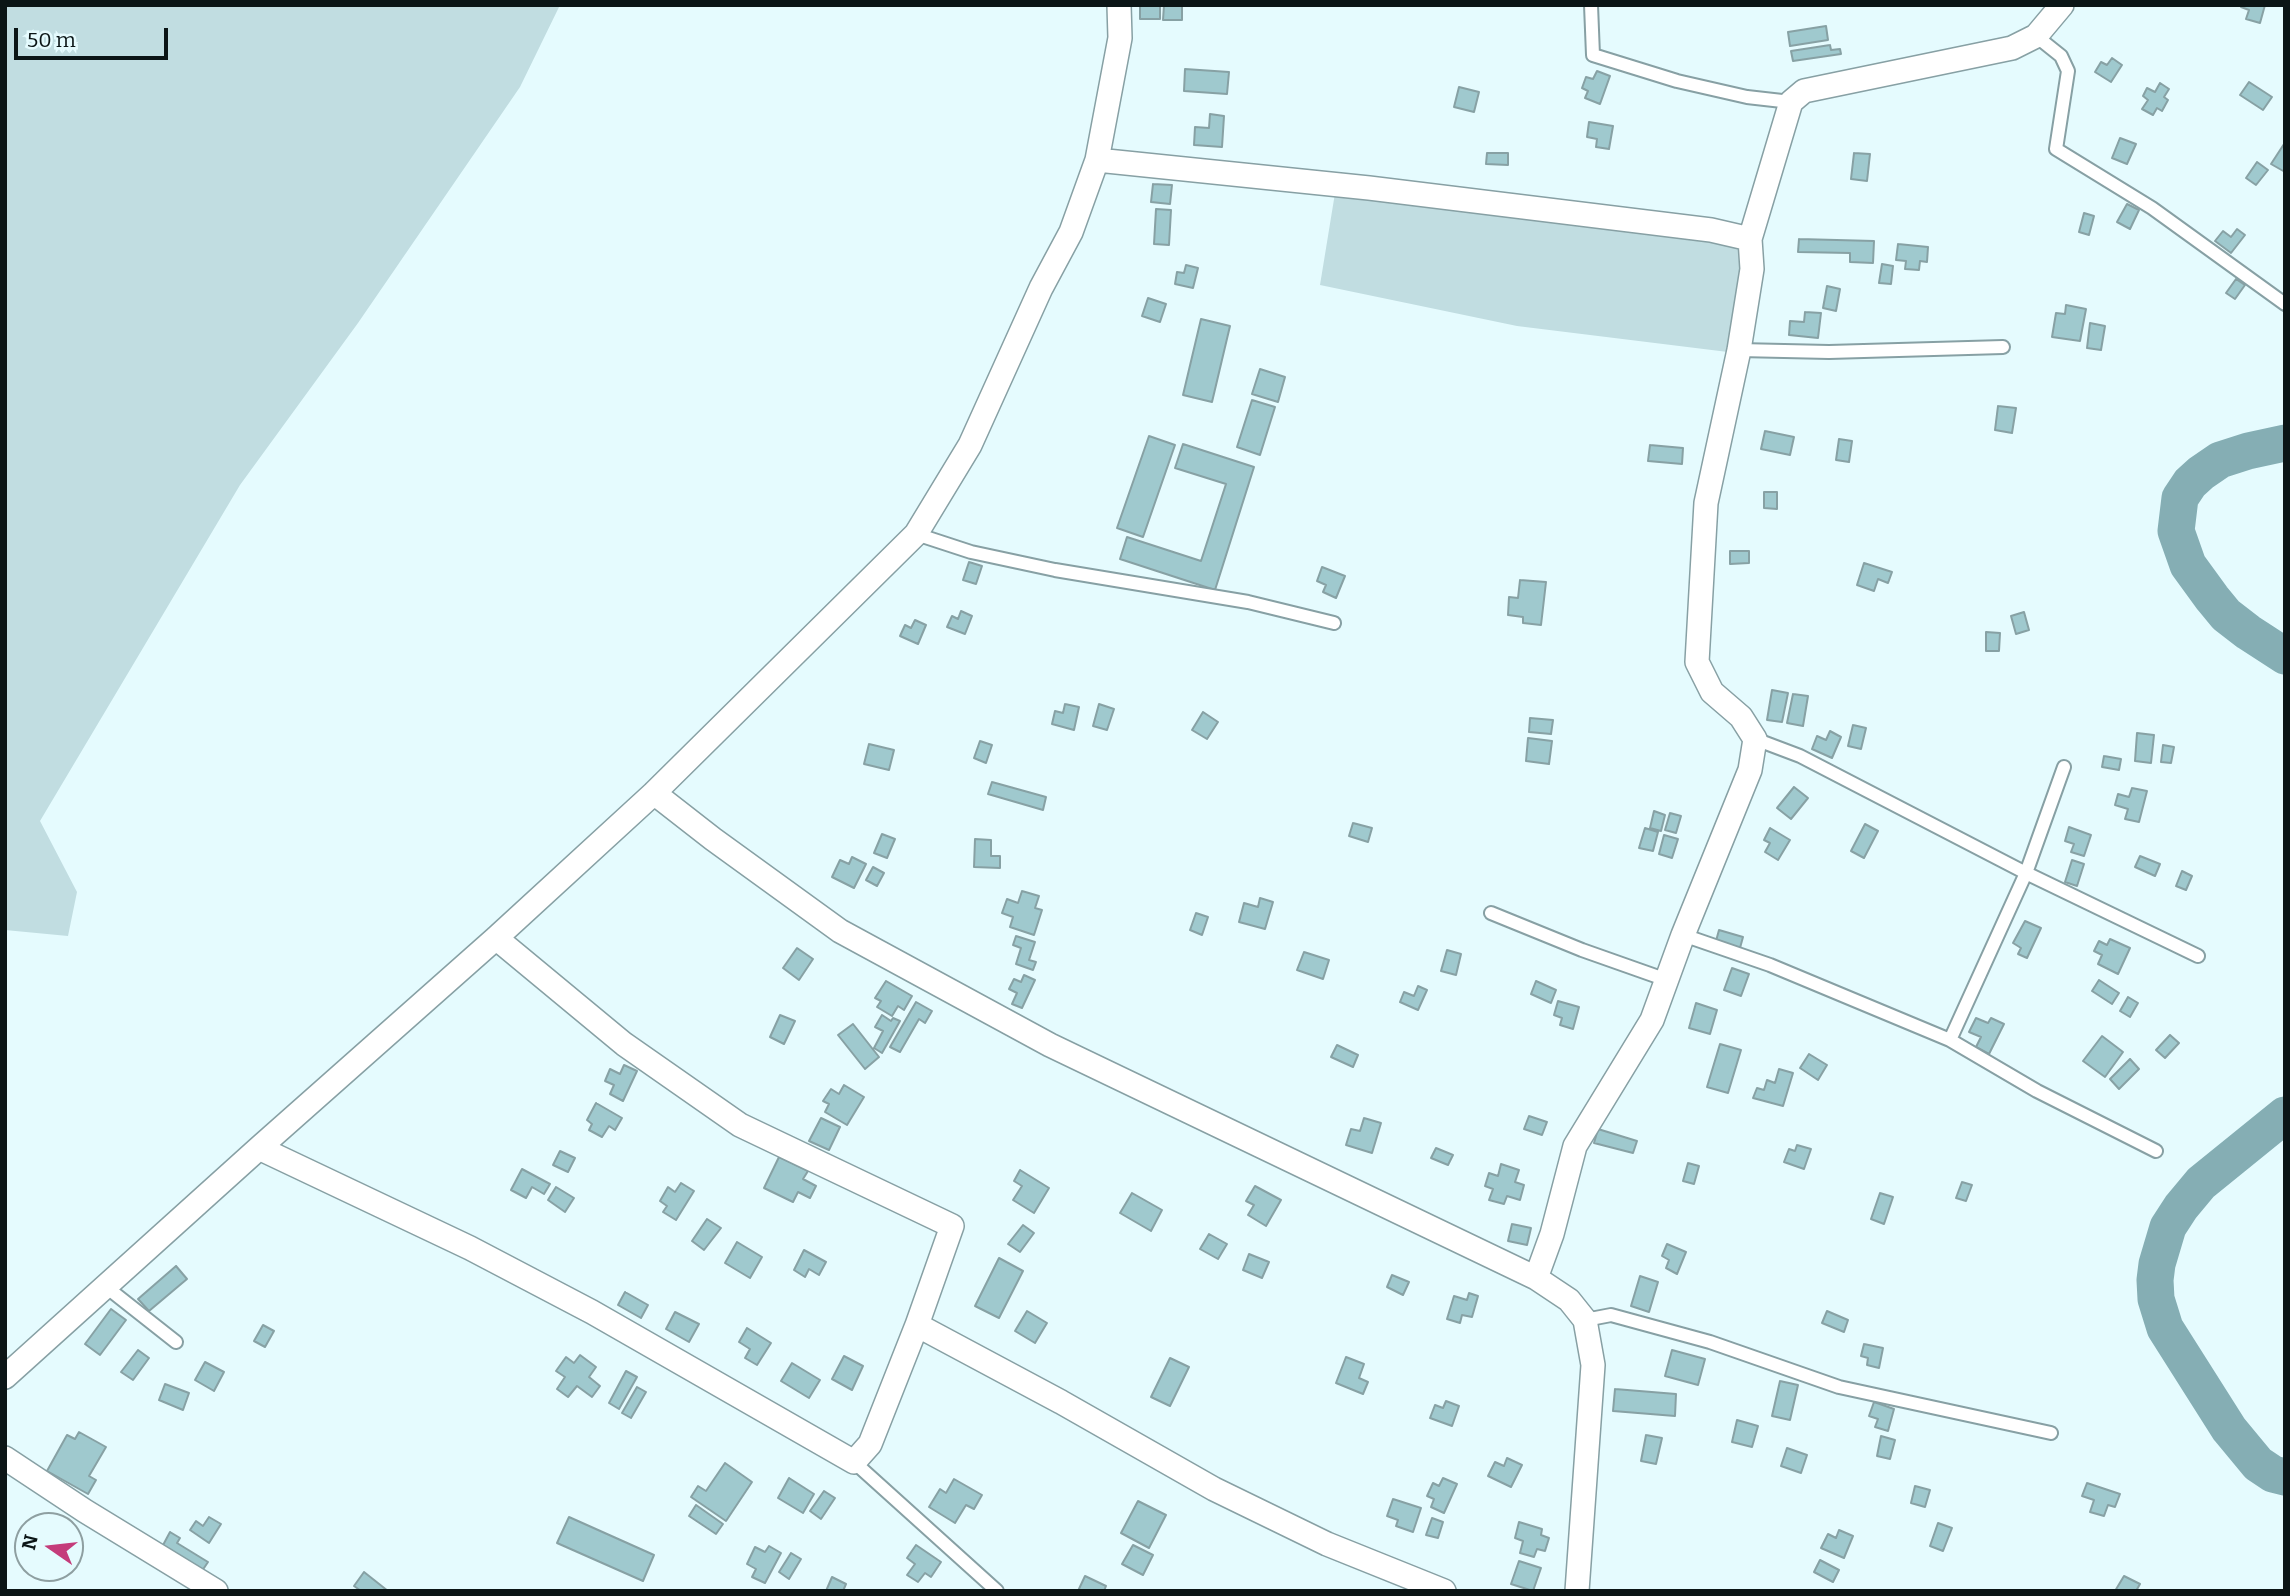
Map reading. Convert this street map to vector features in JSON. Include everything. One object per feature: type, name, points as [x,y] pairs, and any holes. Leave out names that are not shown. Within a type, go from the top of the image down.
[{"type":"street","points":[[5,1377],[654,793],[916,534],[970,445],[1041,288],[1071,232],[1097,160],[1119,38],[1119,5]]},
{"type":"street","points":[[1536,1278],[1552,1234],[1575,1146],[1652,1020],[1683,935],[1750,770],[1755,739],[1741,717],[1712,692],[1697,662],[1706,503],[1739,350],[1752,269],[1750,239],[1791,102],[1804,91],[2012,48],[2036,36],[2062,5]]},
{"type":"street","points":[[1097,160],[1437,196],[1711,230],[1750,239]]},
{"type":"street","points":[[654,793],[840,931],[1050,1045],[1536,1278],[1569,1300],[1585,1320],[1593,1365],[1577,1591]]},
{"type":"street","points":[[259,1148],[471,1248],[592,1312],[854,1462],[870,1444],[952,1226],[740,1125],[624,1044],[496,938]]},
{"type":"street","points":[[917,1325],[1061,1402],[1214,1489],[1327,1544],[1444,1591]]},
{"type":"street","points":[[5,1458],[85,1511],[216,1591]]},
{"type":"lane","points":[[1591,5],[1593,55],[1677,81],[1747,97],[1791,102]]},
{"type":"lane","points":[[2036,36],[2061,56],[2068,71],[2056,149],[2152,208],[2285,304]]},
{"type":"lane","points":[[1739,350],[1829,352],[2003,347]]},
{"type":"lane","points":[[916,534],[971,552],[1248,602],[1334,623]]},
{"type":"lane","points":[[1755,739],[1800,756],[2026,873],[2197,956]]},
{"type":"lane","points":[[1950,1041],[2026,873],[2064,768]]},
{"type":"lane","points":[[1491,913],[1667,980]]},
{"type":"lane","points":[[1683,935],[1770,965],[1950,1041],[2038,1091],[2156,1151]]},
{"type":"lane","points":[[106,1286],[176,1342]]},
{"type":"lane","points":[[1585,1320],[1611,1315],[1710,1342],[1839,1387],[2052,1433]]},
{"type":"lane","points":[[854,1462],[997,1591]]},
{"type":"shaded area","points":[[5,5],[560,5],[520,87],[358,323],[240,485],[40,821],[77,892],[68,936],[5,930]]},
{"type":"shaded area","points":[[1336,187],[1749,241],[1736,353],[1517,326],[1320,285]]},
{"type":"building","points":[[1164,5],[1182,5],[1182,20],[1163,20]]},
{"type":"building","points":[[2241,5],[2265,5],[2260,23],[2246,19],[2249,10]]},
{"type":"building","points":[[1140,6],[1160,6],[1160,19],[1140,19]]},
{"type":"building","points":[[1826,26],[1828,40],[1790,46],[1788,32]]},
{"type":"building","points":[[1830,45],[1831,50],[1840,49],[1841,54],[1793,61],[1791,51]]},
{"type":"building","points":[[2112,58],[2122,65],[2111,82],[2095,72],[2101,62],[2107,65]]},
{"type":"building","points":[[1185,69],[1229,72],[1227,94],[1184,91]]},
{"type":"building","points":[[1597,71],[1610,76],[1600,104],[1585,98],[1588,91],[1582,88],[1586,77],[1593,79]]},
{"type":"building","points":[[2249,82],[2272,97],[2263,110],[2240,95]]},
{"type":"building","points":[[2160,83],[2169,89],[2164,97],[2168,100],[2162,111],[2157,108],[2153,115],[2142,109],[2148,100],[2143,96],[2147,88],[2155,92]]},
{"type":"building","points":[[1459,87],[1479,92],[1474,112],[1454,107]]},
{"type":"building","points":[[1210,114],[1224,116],[1222,147],[1194,145],[1195,127],[1209,128]]},
{"type":"building","points":[[1589,122],[1613,126],[1609,149],[1596,147],[1597,139],[1587,137]]},
{"type":"building","points":[[2120,138],[2136,144],[2127,164],[2112,158]]},
{"type":"building","points":[[2285,145],[2285,172],[2271,164]]},
{"type":"building","points":[[1487,153],[1508,153],[1508,165],[1486,164]]},
{"type":"building","points":[[1854,153],[1870,154],[1867,181],[1851,179]]},
{"type":"building","points":[[2257,162],[2268,170],[2256,185],[2246,178]]},
{"type":"building","points":[[1153,184],[1172,185],[1170,204],[1151,202]]},
{"type":"building","points":[[2127,204],[2139,210],[2130,229],[2117,222]]},
{"type":"building","points":[[1156,209],[1171,210],[1169,245],[1154,244]]},
{"type":"building","points":[[2084,213],[2094,216],[2089,235],[2079,232]]},
{"type":"building","points":[[2237,229],[2245,235],[2231,253],[2215,241],[2223,231],[2231,237]]},
{"type":"building","points":[[1799,239],[1874,241],[1873,263],[1850,262],[1850,253],[1798,252]]},
{"type":"building","points":[[1898,244],[1928,247],[1927,262],[1920,261],[1919,270],[1905,269],[1906,261],[1896,260]]},
{"type":"building","points":[[1882,264],[1893,266],[1891,284],[1879,283]]},
{"type":"building","points":[[1186,265],[1198,268],[1193,288],[1175,284],[1177,272],[1184,273]]},
{"type":"building","points":[[2236,279],[2245,285],[2235,299],[2226,293]]},
{"type":"building","points":[[1827,286],[1840,289],[1836,311],[1823,308]]},
{"type":"building","points":[[1148,298],[1166,304],[1160,322],[1142,316]]},
{"type":"building","points":[[2066,305],[2086,309],[2080,341],[2052,337],[2056,313],[2065,314]]},
{"type":"building","points":[[1805,312],[1821,313],[1818,338],[1789,335],[1790,321],[1804,322]]},
{"type":"building","points":[[1201,319],[1230,326],[1212,402],[1183,395]]},
{"type":"building","points":[[2090,323],[2105,326],[2101,350],[2087,348]]},
{"type":"building","points":[[1260,369],[1285,377],[1278,402],[1252,394]]},
{"type":"building","points":[[1252,400],[1275,407],[1260,455],[1237,447]]},
{"type":"building","points":[[1998,406],[2016,408],[2012,433],[1995,430]]},
{"type":"building","points":[[1765,431],[1794,437],[1790,455],[1761,449]]},
{"type":"building","points":[[1149,436],[1175,445],[1143,537],[1117,528]]},
{"type":"building","points":[[1839,439],[1852,441],[1849,462],[1836,460]]},
{"type":"building","points":[[1183,444],[1254,467],[1215,590],[1120,559],[1127,537],[1201,561],[1226,484],[1175,468]]},
{"type":"building","points":[[1650,445],[1683,448],[1682,464],[1648,461]]},
{"type":"building","points":[[1764,492],[1777,492],[1777,509],[1764,508]]},
{"type":"building","points":[[1730,551],[1749,551],[1749,563],[1730,564]]},
{"type":"building","points":[[969,562],[982,566],[976,584],[963,580]]},
{"type":"building","points":[[1864,563],[1892,572],[1888,583],[1878,579],[1874,591],[1857,585]]},
{"type":"building","points":[[1322,567],[1345,576],[1336,598],[1323,592],[1326,585],[1317,581]]},
{"type":"building","points":[[1520,580],[1546,582],[1541,625],[1523,623],[1523,617],[1508,615],[1509,597],[1518,598]]},
{"type":"building","points":[[961,611],[972,616],[965,634],[947,627],[952,616],[958,619]]},
{"type":"building","points":[[2024,612],[2029,630],[2016,634],[2011,616]]},
{"type":"building","points":[[915,620],[926,625],[918,644],[900,636],[905,625],[911,628]]},
{"type":"building","points":[[1986,632],[2000,633],[1999,651],[1986,651]]},
{"type":"building","points":[[1772,690],[1788,693],[1782,722],[1767,720]]},
{"type":"building","points":[[1793,694],[1808,696],[1803,726],[1787,723]]},
{"type":"building","points":[[1065,704],[1079,707],[1074,730],[1052,724],[1055,711],[1063,713]]},
{"type":"building","points":[[1099,704],[1114,709],[1107,730],[1093,726]]},
{"type":"building","points":[[1203,712],[1218,722],[1207,739],[1192,730]]},
{"type":"building","points":[[1530,718],[1553,720],[1551,734],[1529,732]]},
{"type":"building","points":[[1853,725],[1866,728],[1861,749],[1848,746]]},
{"type":"building","points":[[1830,731],[1841,737],[1832,758],[1812,749],[1817,736],[1826,740]]},
{"type":"building","points":[[2137,733],[2154,735],[2151,763],[2135,761]]},
{"type":"building","points":[[1528,738],[1552,741],[1549,764],[1526,761]]},
{"type":"building","points":[[980,741],[992,745],[986,763],[974,758]]},
{"type":"building","points":[[869,744],[894,750],[889,770],[864,764]]},
{"type":"building","points":[[2163,745],[2174,747],[2171,763],[2161,762]]},
{"type":"building","points":[[2104,756],[2121,759],[2119,770],[2102,767]]},
{"type":"building","points":[[992,782],[1046,797],[1043,810],[988,794]]},
{"type":"building","points":[[1794,787],[1808,798],[1791,819],[1777,808]]},
{"type":"building","points":[[2132,788],[2147,791],[2139,822],[2125,819],[2128,809],[2115,805],[2118,794],[2129,797]]},
{"type":"building","points":[[1654,811],[1665,815],[1661,831],[1650,828]]},
{"type":"building","points":[[1670,813],[1681,816],[1676,833],[1665,830]]},
{"type":"building","points":[[1353,823],[1372,828],[1368,842],[1349,836]]},
{"type":"building","points":[[1865,824],[1878,831],[1864,858],[1851,851]]},
{"type":"building","points":[[2069,827],[2091,835],[2084,856],[2071,852],[2074,844],[2065,841]]},
{"type":"building","points":[[1645,828],[1658,832],[1653,851],[1639,848]]},
{"type":"building","points":[[1770,828],[1790,840],[1778,860],[1765,852],[1770,843],[1764,840]]},
{"type":"building","points":[[882,834],[895,839],[887,858],[874,853]]},
{"type":"building","points":[[1664,835],[1678,839],[1672,858],[1659,854]]},
{"type":"building","points":[[975,839],[991,840],[991,856],[1000,856],[1000,868],[974,867]]},
{"type":"building","points":[[2140,856],[2160,864],[2155,876],[2135,867]]},
{"type":"building","points":[[852,857],[866,864],[854,888],[832,877],[840,860],[849,864]]},
{"type":"building","points":[[2072,860],[2084,864],[2077,886],[2065,882]]},
{"type":"building","points":[[873,867],[884,873],[877,886],[866,880]]},
{"type":"building","points":[[2182,871],[2192,876],[2186,890],[2176,886]]},
{"type":"building","points":[[1022,891],[1039,896],[1035,908],[1042,910],[1034,935],[1010,927],[1013,917],[1002,913],[1007,899],[1018,903]]},
{"type":"building","points":[[1260,898],[1273,902],[1265,929],[1239,922],[1244,903],[1258,907]]},
{"type":"building","points":[[1196,913],[1208,917],[1202,935],[1190,930]]},
{"type":"building","points":[[2025,921],[2041,928],[2027,958],[2018,954],[2021,948],[2013,943]]},
{"type":"building","points":[[1719,930],[1743,937],[1740,948],[1716,941]]},
{"type":"building","points":[[1016,936],[1035,942],[1029,960],[1036,962],[1033,970],[1016,964],[1021,948],[1013,945]]},
{"type":"building","points":[[2110,939],[2130,948],[2118,974],[2098,964],[2102,955],[2094,951],[2099,941],[2107,945]]},
{"type":"building","points":[[797,948],[813,959],[799,980],[783,968]]},
{"type":"building","points":[[1447,950],[1461,954],[1456,975],[1441,971]]},
{"type":"building","points":[[1304,952],[1329,960],[1323,979],[1297,970]]},
{"type":"building","points":[[1732,968],[1749,974],[1741,996],[1724,990]]},
{"type":"building","points":[[1024,975],[1035,980],[1022,1008],[1012,1004],[1017,993],[1009,989],[1014,979],[1021,982]]},
{"type":"building","points":[[2099,980],[2119,993],[2112,1004],[2092,991]]},
{"type":"building","points":[[886,981],[912,996],[904,1010],[898,1006],[892,1016],[877,1007],[881,1001],[875,998]]},
{"type":"building","points":[[1536,981],[1556,990],[1551,1003],[1531,994]]},
{"type":"building","points":[[1418,986],[1427,990],[1418,1010],[1400,1002],[1404,992],[1414,996]]},
{"type":"building","points":[[2128,997],[2138,1003],[2130,1017],[2120,1011]]},
{"type":"building","points":[[1558,1001],[1579,1007],[1573,1029],[1560,1025],[1562,1018],[1554,1015]]},
{"type":"building","points":[[916,1002],[932,1011],[925,1023],[919,1019],[900,1052],[890,1047]]},
{"type":"building","points":[[1696,1003],[1717,1010],[1710,1034],[1689,1028]]},
{"type":"building","points":[[780,1015],[795,1021],[784,1044],[770,1037]]},
{"type":"building","points":[[882,1015],[891,1021],[893,1018],[900,1021],[882,1053],[874,1048],[883,1031],[875,1027]]},
{"type":"building","points":[[1976,1018],[1988,1023],[1991,1018],[2004,1024],[1989,1054],[1976,1047],[1981,1037],[1969,1032]]},
{"type":"building","points":[[853,1024],[879,1057],[865,1069],[838,1035]]},
{"type":"building","points":[[2170,1035],[2179,1043],[2165,1058],[2156,1050]]},
{"type":"building","points":[[2102,1036],[2123,1052],[2105,1077],[2083,1061]]},
{"type":"building","points":[[1720,1044],[1741,1050],[1728,1093],[1707,1087]]},
{"type":"building","points":[[1337,1045],[1358,1055],[1353,1067],[1331,1057]]},
{"type":"building","points":[[1809,1054],[1827,1065],[1818,1080],[1800,1068]]},
{"type":"building","points":[[2130,1059],[2139,1069],[2119,1089],[2110,1079]]},
{"type":"building","points":[[624,1065],[637,1071],[623,1101],[610,1094],[614,1085],[605,1081],[610,1069],[620,1074]]},
{"type":"building","points":[[1779,1069],[1793,1073],[1783,1106],[1753,1098],[1757,1088],[1764,1090],[1767,1080],[1775,1083]]},
{"type":"building","points":[[844,1085],[864,1097],[847,1125],[825,1112],[829,1104],[823,1101],[831,1089],[839,1094]]},
{"type":"building","points":[[596,1103],[622,1118],[615,1130],[609,1126],[602,1137],[589,1130],[592,1124],[587,1120]]},
{"type":"building","points":[[1529,1116],[1547,1122],[1542,1135],[1524,1129]]},
{"type":"building","points":[[821,1118],[840,1127],[829,1150],[809,1141]]},
{"type":"building","points":[[1364,1118],[1381,1123],[1372,1153],[1346,1145],[1351,1129],[1360,1131]]},
{"type":"building","points":[[1598,1129],[1637,1141],[1633,1153],[1594,1143]]},
{"type":"building","points":[[1797,1145],[1811,1149],[1804,1169],[1784,1162],[1789,1149],[1795,1151]]},
{"type":"building","points":[[1436,1148],[1453,1155],[1448,1165],[1431,1158]]},
{"type":"building","points":[[560,1151],[575,1158],[568,1172],[553,1165]]},
{"type":"building","points":[[779,1157],[808,1171],[803,1179],[816,1186],[810,1198],[798,1192],[793,1202],[764,1188]]},
{"type":"building","points":[[1688,1163],[1699,1166],[1694,1184],[1683,1181]]},
{"type":"building","points":[[1501,1164],[1519,1170],[1515,1182],[1524,1185],[1520,1200],[1507,1196],[1504,1204],[1489,1200],[1493,1189],[1485,1186],[1489,1173],[1498,1176]]},
{"type":"building","points":[[522,1169],[550,1184],[544,1194],[532,1187],[526,1198],[511,1190]]},
{"type":"building","points":[[1020,1170],[1049,1188],[1034,1213],[1013,1200],[1022,1186],[1014,1181]]},
{"type":"building","points":[[1962,1182],[1972,1185],[1966,1201],[1956,1198]]},
{"type":"building","points":[[681,1183],[694,1191],[676,1220],[663,1212],[667,1206],[660,1201],[668,1187],[675,1192]]},
{"type":"building","points":[[1255,1186],[1281,1200],[1266,1226],[1248,1215],[1254,1205],[1246,1201]]},
{"type":"building","points":[[556,1187],[574,1198],[565,1212],[548,1200]]},
{"type":"building","points":[[1132,1193],[1162,1210],[1151,1231],[1120,1213]]},
{"type":"building","points":[[1880,1193],[1893,1197],[1884,1224],[1871,1219]]},
{"type":"building","points":[[707,1219],[721,1228],[704,1250],[692,1241]]},
{"type":"building","points":[[1512,1224],[1531,1228],[1527,1245],[1508,1241]]},
{"type":"building","points":[[1023,1225],[1034,1233],[1020,1252],[1008,1244]]},
{"type":"building","points":[[1209,1234],[1227,1244],[1218,1259],[1200,1249]]},
{"type":"building","points":[[737,1242],[762,1257],[750,1278],[725,1263]]},
{"type":"building","points":[[1667,1244],[1686,1252],[1677,1274],[1666,1268],[1669,1260],[1662,1256]]},
{"type":"building","points":[[804,1250],[826,1262],[819,1275],[809,1269],[805,1277],[794,1270]]},
{"type":"building","points":[[1249,1254],[1269,1262],[1262,1278],[1243,1270]]},
{"type":"building","points":[[999,1258],[1023,1271],[999,1318],[975,1306]]},
{"type":"building","points":[[176,1266],[187,1279],[149,1311],[138,1299]]},
{"type":"building","points":[[1392,1275],[1409,1282],[1403,1295],[1387,1287]]},
{"type":"building","points":[[1640,1276],[1658,1282],[1649,1312],[1631,1306]]},
{"type":"building","points":[[625,1292],[648,1305],[641,1318],[618,1305]]},
{"type":"building","points":[[1469,1293],[1478,1296],[1472,1317],[1462,1315],[1460,1323],[1447,1319],[1454,1296],[1467,1300]]},
{"type":"building","points":[[111,1309],[126,1320],[100,1355],[85,1344]]},
{"type":"building","points":[[1027,1311],[1047,1323],[1035,1343],[1015,1331]]},
{"type":"building","points":[[1827,1311],[1848,1320],[1844,1332],[1822,1323]]},
{"type":"building","points":[[675,1312],[699,1324],[689,1342],[666,1329]]},
{"type":"building","points":[[263,1325],[274,1331],[265,1347],[254,1341]]},
{"type":"building","points":[[747,1328],[771,1343],[757,1365],[745,1358],[750,1349],[739,1342]]},
{"type":"building","points":[[1864,1344],[1883,1348],[1879,1368],[1867,1365],[1868,1358],[1861,1356]]},
{"type":"building","points":[[138,1350],[149,1358],[133,1380],[121,1372]]},
{"type":"building","points":[[1672,1350],[1705,1359],[1698,1385],[1665,1376]]},
{"type":"building","points":[[580,1355],[596,1367],[589,1377],[600,1386],[592,1397],[577,1386],[568,1397],[557,1389],[565,1377],[556,1371],[566,1357],[574,1363]]},
{"type":"building","points":[[844,1356],[863,1366],[852,1390],[832,1379]]},
{"type":"building","points":[[1346,1357],[1364,1364],[1359,1378],[1368,1382],[1363,1394],[1336,1383]]},
{"type":"building","points":[[1170,1358],[1189,1367],[1170,1406],[1151,1397]]},
{"type":"building","points":[[205,1362],[224,1372],[214,1391],[195,1380]]},
{"type":"building","points":[[792,1363],[820,1380],[809,1398],[781,1381]]},
{"type":"building","points":[[626,1371],[637,1377],[619,1409],[609,1403]]},
{"type":"building","points":[[1780,1381],[1798,1385],[1790,1420],[1772,1416]]},
{"type":"building","points":[[165,1384],[189,1393],[183,1410],[159,1400]]},
{"type":"building","points":[[637,1387],[646,1392],[631,1418],[622,1413]]},
{"type":"building","points":[[1615,1389],[1676,1394],[1675,1416],[1613,1411]]},
{"type":"building","points":[[1446,1401],[1459,1406],[1452,1426],[1430,1418],[1435,1405],[1443,1408]]},
{"type":"building","points":[[1874,1402],[1894,1409],[1888,1431],[1875,1427],[1878,1419],[1869,1416]]},
{"type":"building","points":[[1737,1420],[1758,1426],[1752,1447],[1732,1442]]},
{"type":"building","points":[[79,1432],[106,1447],[89,1476],[96,1480],[88,1494],[47,1471],[67,1435],[75,1439]]},
{"type":"building","points":[[1646,1435],[1662,1438],[1656,1464],[1641,1461]]},
{"type":"building","points":[[1881,1436],[1895,1440],[1890,1459],[1877,1456]]},
{"type":"building","points":[[1787,1448],[1807,1455],[1801,1473],[1781,1466]]},
{"type":"building","points":[[1507,1458],[1522,1465],[1511,1487],[1488,1476],[1495,1462],[1504,1466]]},
{"type":"building","points":[[725,1463],[752,1482],[726,1521],[691,1497],[698,1486],[706,1491]]},
{"type":"building","points":[[789,1478],[814,1494],[803,1513],[778,1498]]},
{"type":"building","points":[[1443,1478],[1457,1484],[1444,1513],[1431,1507],[1434,1499],[1427,1496],[1433,1483],[1439,1486]]},
{"type":"building","points":[[954,1479],[982,1495],[974,1509],[966,1505],[955,1523],[929,1507],[940,1489],[946,1493]]},
{"type":"building","points":[[2087,1483],[2120,1494],[2115,1507],[2108,1505],[2104,1516],[2090,1512],[2094,1500],[2082,1496]]},
{"type":"building","points":[[1915,1486],[1930,1490],[1925,1507],[1911,1503]]},
{"type":"building","points":[[824,1491],[835,1498],[821,1519],[810,1511]]},
{"type":"building","points":[[1393,1499],[1421,1508],[1413,1532],[1396,1526],[1398,1520],[1387,1516]]},
{"type":"building","points":[[1138,1501],[1166,1515],[1149,1548],[1121,1533]]},
{"type":"building","points":[[696,1505],[723,1524],[716,1534],[689,1516]]},
{"type":"building","points":[[209,1517],[221,1524],[209,1543],[190,1530],[196,1521],[203,1526]]},
{"type":"building","points":[[569,1517],[654,1555],[643,1581],[557,1543]]},
{"type":"building","points":[[1432,1518],[1443,1522],[1438,1538],[1426,1535]]},
{"type":"building","points":[[1519,1522],[1542,1529],[1541,1535],[1549,1538],[1545,1551],[1537,1549],[1534,1557],[1520,1553],[1523,1541],[1515,1538]]},
{"type":"building","points":[[1938,1523],[1952,1528],[1943,1551],[1930,1546]]},
{"type":"building","points":[[1839,1530],[1853,1536],[1844,1558],[1821,1548],[1828,1534],[1836,1538]]},
{"type":"building","points":[[170,1532],[180,1538],[177,1543],[208,1562],[202,1571],[162,1547]]},
{"type":"building","points":[[916,1545],[941,1562],[931,1577],[925,1573],[918,1582],[907,1575],[915,1564],[907,1558]]},
{"type":"building","points":[[1133,1545],[1153,1555],[1143,1575],[1122,1564]]},
{"type":"building","points":[[769,1546],[781,1553],[765,1583],[752,1577],[756,1569],[747,1564],[755,1547],[765,1552]]},
{"type":"building","points":[[791,1553],[801,1559],[789,1579],[779,1572]]},
{"type":"building","points":[[1820,1560],[1839,1570],[1833,1582],[1814,1572]]},
{"type":"building","points":[[1519,1561],[1541,1568],[1533,1591],[1511,1584]]},
{"type":"building","points":[[364,1572],[388,1591],[361,1591],[354,1586]]},
{"type":"building","points":[[1085,1576],[1106,1586],[1104,1591],[1078,1591]]},
{"type":"building","points":[[2124,1576],[2140,1584],[2136,1591],[2115,1591]]},
{"type":"building","points":[[832,1577],[846,1584],[843,1591],[826,1591]]},
{"type":"waterway","points":[[2285,443],[2220,460],[2201,473],[2180,498],[2176,531],[2188,565],[2226,615],[2285,656]]},
{"type":"waterway","points":[[2285,1115],[2201,1183],[2181,1207],[2168,1227],[2155,1280],[2156,1299],[2165,1328],[2229,1429],[2258,1464],[2273,1474],[2285,1477]]}]
